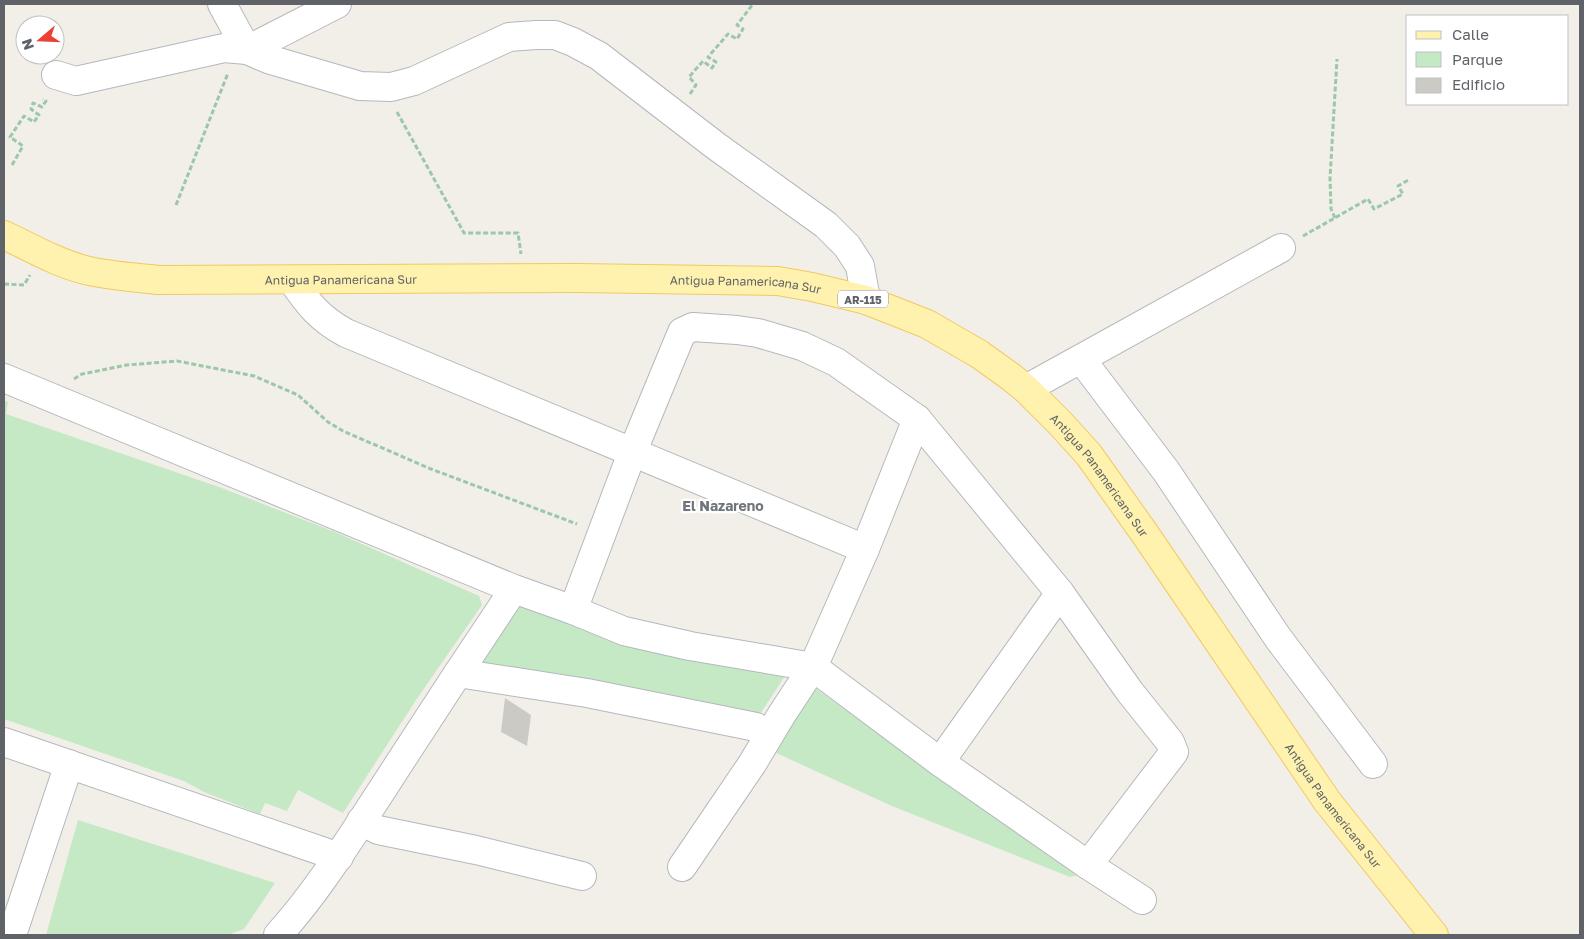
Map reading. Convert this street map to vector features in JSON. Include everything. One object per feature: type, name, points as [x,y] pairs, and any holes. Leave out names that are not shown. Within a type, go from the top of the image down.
[{"type":"main road","name":"Antigua Panamericana Sur","points":[[4,235],[76,267],[112,275],[158,280],[577,278],[778,281],[866,300],[927,324],[979,354],[1026,389],[1089,455],[1327,801],[1434,935]]},
{"type":"street","points":[[222,4],[242,50]]},
{"type":"street","points":[[242,50],[337,4]]},
{"type":"street","points":[[56,75],[76,82],[224,48],[242,50],[360,86],[391,87],[414,81],[509,38],[555,35],[599,56],[674,114],[826,225],[847,246],[860,266],[866,300]]},
{"type":"street","points":[[1026,389],[1289,243]]},
{"type":"street","points":[[292,280],[309,304],[329,324],[346,334],[865,549]]},
{"type":"street","points":[[573,610],[595,554],[601,532],[682,332],[693,327],[758,333],[802,346],[836,362],[918,418],[1060,593],[1130,692],[1170,742],[1174,752],[1088,865]]},
{"type":"street","points":[[1081,359],[1166,471],[1278,638],[1373,764]]},
{"type":"street","points":[[4,378],[514,589],[624,631],[690,646],[814,667],[940,762],[1088,865],[1142,900]]},
{"type":"street","points":[[682,867],[752,764],[782,714],[814,667],[865,549],[918,418]]},
{"type":"street","points":[[278,935],[340,856],[361,820],[514,589]]},
{"type":"street","points":[[940,762],[1060,593]]},
{"type":"street","points":[[458,673],[587,693],[756,727]]},
{"type":"street","points":[[4,742],[340,856]]},
{"type":"street","points":[[12,935],[69,764]]},
{"type":"street","points":[[361,820],[378,830],[476,850],[582,876]]},
{"type":"path","points":[[674,114],[696,85],[689,78],[703,61],[712,68],[716,62],[708,57],[728,34],[737,39],[743,29],[736,24],[753,4]]},
{"type":"path","points":[[176,205],[242,50]]},
{"type":"path","points":[[1335,218],[1331,210],[1330,178],[1337,59]]},
{"type":"path","points":[[12,165],[23,146],[10,137],[24,116],[34,122],[39,114],[31,109],[33,103],[42,108],[46,101],[40,98],[42,91],[48,92],[56,75]]},
{"type":"path","points":[[391,87],[396,111],[464,233],[518,233],[521,256]]},
{"type":"path","points":[[1289,243],[1368,199],[1374,209],[1386,203],[1403,194],[1398,186],[1410,179]]},
{"type":"path","points":[[52,399],[58,388],[82,374],[127,365],[177,361],[254,376],[298,395],[328,422],[343,431],[431,469],[601,532]]},
{"type":"green space","points":[[4,400],[8,402],[6,414],[219,487],[335,532],[479,596],[482,605],[416,700],[343,813],[298,790],[287,811],[265,803],[260,814],[204,792],[184,781],[4,719]]},
{"type":"green space","points":[[522,601],[785,676],[758,717],[485,666],[483,657]]},
{"type":"green space","points":[[812,686],[1078,875],[1070,877],[892,806],[774,752]]},
{"type":"green space","points":[[78,820],[275,883],[244,929],[227,935],[46,935]]},
{"type":"building","points":[[505,698],[531,715],[527,746],[501,732]]},
{"type":"district","name":"El Nazareno","points":[[723,505]]}]
